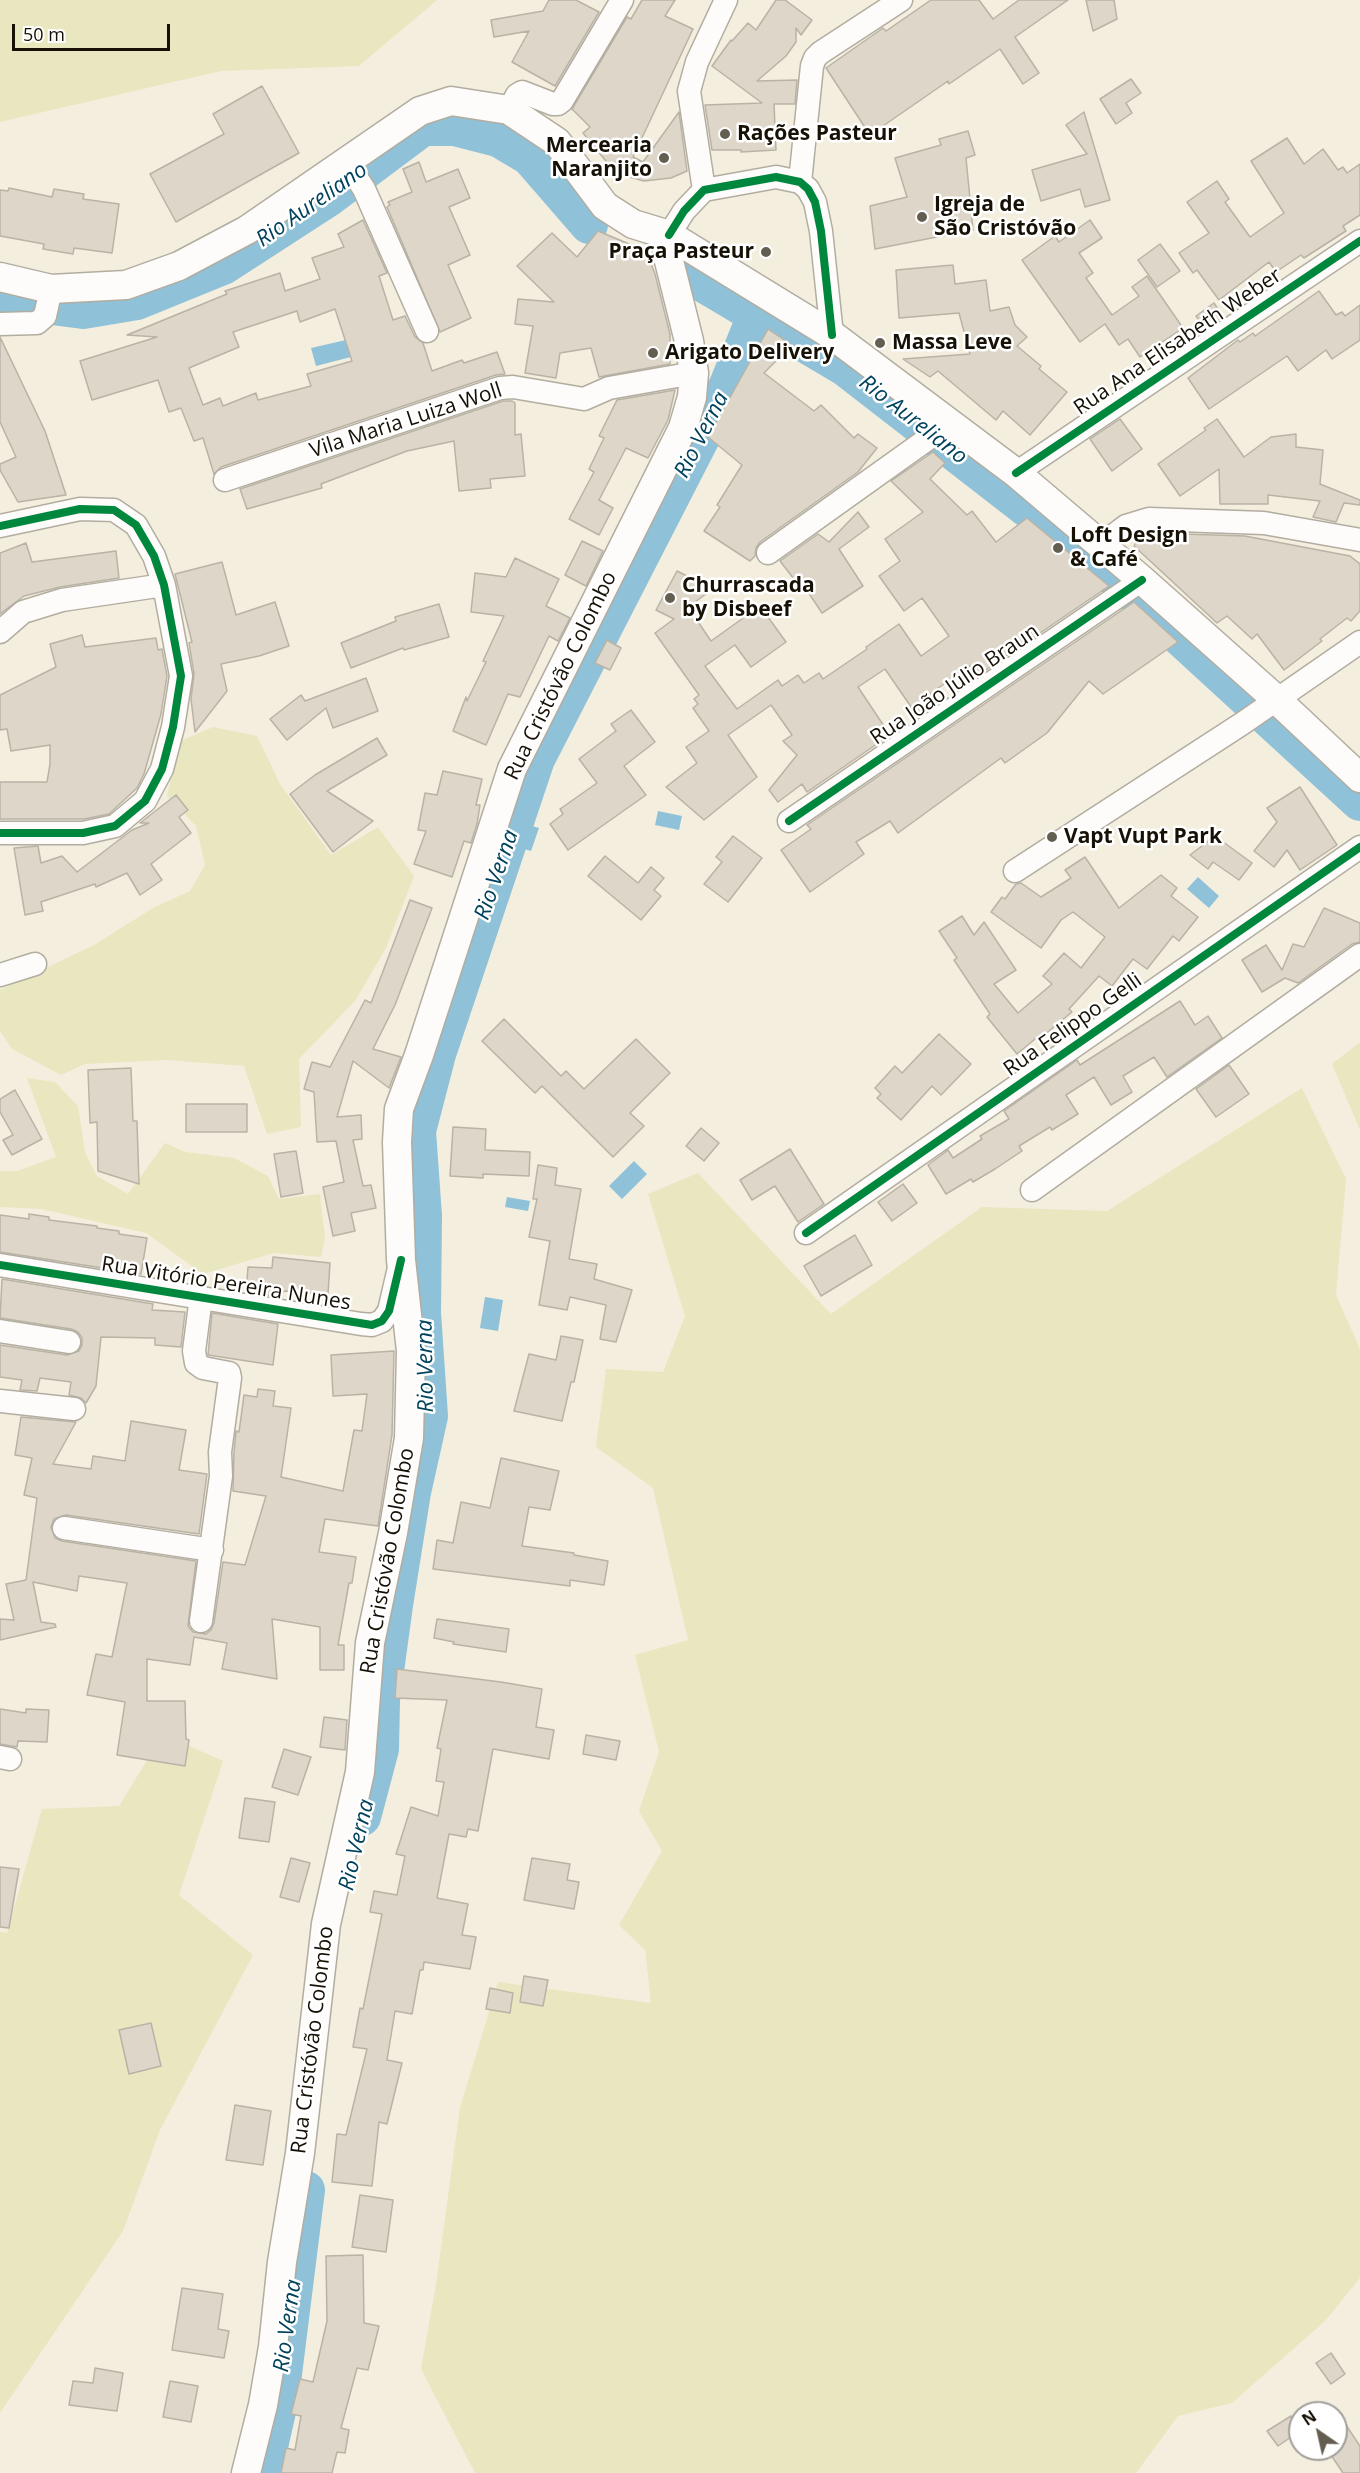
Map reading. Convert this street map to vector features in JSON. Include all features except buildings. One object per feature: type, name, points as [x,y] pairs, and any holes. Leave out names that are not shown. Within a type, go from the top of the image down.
[{"type":"main road","points":[[0,277],[51,289],[126,285],[178,266],[248,230],[420,111],[451,101],[509,110],[557,142],[605,206],[633,224],[669,235],[832,335],[1016,473],[1142,580],[1277,700],[1360,778]]},
{"type":"main road","name":"Rua Cristóvão Colombo","points":[[246,2473],[263,2404],[273,2347],[282,2262],[300,2153],[326,1924],[360,1772],[370,1643],[393,1533],[409,1438],[411,1351],[401,1260],[397,1142],[399,1109],[419,1055],[512,769],[683,428],[692,397],[694,373],[689,341],[667,253],[669,235]]},
{"type":"street","points":[[509,110],[517,95],[522,92],[553,104],[562,101],[622,0]]},
{"type":"street","points":[[704,190],[689,91],[697,62],[726,0]]},
{"type":"street","points":[[800,182],[812,66],[815,58],[820,52],[901,0]]},
{"type":"street","points":[[347,163],[364,189],[428,331]]},
{"type":"street","points":[[669,235],[684,211],[704,190],[776,177],[800,182],[808,189],[815,202],[832,335]]},
{"type":"street","name":"Rua Ana Elisabeth Weber","points":[[1016,473],[1360,240]]},
{"type":"street","points":[[0,324],[37,322],[45,316],[51,289]]},
{"type":"street","name":"Vila Maria Luiza Woll","points":[[225,480],[500,388],[513,387],[584,399],[609,388],[694,373]]},
{"type":"street","points":[[768,553],[950,423]]},
{"type":"street","points":[[0,526],[80,508],[114,510],[136,525],[154,556],[164,585],[181,676],[173,727],[162,769],[145,801],[115,826],[83,833],[0,833]]},
{"type":"street","points":[[1101,544],[1126,526],[1149,519],[1264,524],[1360,540]]},
{"type":"street","name":"Rua João Júlio Braun","points":[[789,821],[1142,580]]},
{"type":"street","points":[[0,632],[23,612],[62,600],[164,585]]},
{"type":"street","points":[[1015,871],[1243,723],[1360,642]]},
{"type":"street","name":"Rua Felippo Gelli","points":[[806,1233],[1360,847]]},
{"type":"street","points":[[1032,1190],[1360,955]]},
{"type":"street","points":[[0,975],[35,964]]},
{"type":"street","name":"Rua Vitório Pereira Nunes","points":[[0,1265],[372,1325],[382,1321],[389,1311],[401,1260]]},
{"type":"street","points":[[201,1297],[194,1351],[196,1363],[203,1368],[226,1372],[230,1378],[220,1452],[221,1476],[201,1621]]},
{"type":"street","points":[[0,1331],[69,1341]]},
{"type":"street","points":[[0,1401],[74,1409]]},
{"type":"street","points":[[64,1528],[212,1550]]},
{"type":"green space","points":[[0,0],[437,0],[359,66],[221,71],[0,122]]},
{"type":"green space","points":[[213,727],[257,736],[280,784],[331,855],[378,827],[414,876],[386,948],[355,1001],[299,1059],[301,1127],[267,1134],[244,1066],[167,1060],[85,1064],[61,1075],[12,1049],[0,1031],[0,990],[94,945],[153,908],[190,891],[205,865],[196,826],[167,796],[178,742]]},
{"type":"green space","points":[[1360,1042],[1360,1130],[1332,1064]]},
{"type":"green space","points":[[27,1078],[55,1082],[78,1106],[85,1152],[97,1176],[128,1194],[165,1143],[185,1152],[234,1158],[268,1176],[279,1199],[320,1194],[325,1238],[321,1257],[274,1253],[203,1274],[146,1233],[41,1209],[0,1207],[0,1171],[17,1171],[56,1157]]},
{"type":"green space","points":[[1302,1088],[1346,1179],[1336,1295],[1360,1349],[1360,2278],[1325,2321],[1232,2403],[1178,2416],[1136,2473],[475,2473],[421,2369],[436,2284],[460,2108],[498,1982],[651,2003],[645,1950],[619,1925],[662,1851],[639,1811],[659,1752],[635,1655],[688,1640],[653,1488],[596,1447],[606,1369],[663,1372],[685,1316],[648,1194],[698,1173],[831,1314],[982,1207],[1107,1211]]},
{"type":"green space","points":[[163,1734],[223,1761],[179,1895],[253,1955],[160,2130],[123,2231],[0,2413],[0,1932],[7,1933],[42,1809],[119,1806]]},
{"type":"water","points":[[346,340],[351,357],[316,366],[311,348]]},
{"type":"water","points":[[658,811],[682,816],[679,830],[655,825]]},
{"type":"water","points":[[525,824],[539,828],[531,851],[517,847]]},
{"type":"water","points":[[1198,877],[1219,896],[1209,908],[1187,889]]},
{"type":"water","points":[[634,1161],[647,1174],[622,1199],[609,1186]]},
{"type":"water","points":[[507,1197],[530,1201],[528,1211],[505,1207]]},
{"type":"water","points":[[485,1297],[503,1300],[498,1331],[480,1328]]},
{"type":"waterway","name":"Rio Aureliano","points":[[0,299],[83,310],[137,301],[223,266],[328,198],[423,127],[455,127],[498,138],[530,157],[589,225]]},
{"type":"waterway","name":"Rio Aureliano","points":[[694,278],[846,368],[1033,513],[1119,581],[1360,802]]},
{"type":"waterway","name":"Rio Verna","points":[[362,1817],[380,1749],[381,1700],[394,1605],[412,1492],[429,1416],[422,1313],[423,1216],[417,1131],[437,1054],[536,759],[728,385],[756,316]]},
{"type":"waterway","name":"Rio Verna","points":[[263,2473],[280,2398],[306,2190]]},
{"type":"cycle path","points":[[669,235],[684,211],[704,190],[776,177],[800,182],[808,189],[815,202],[821,231],[832,335]]},
{"type":"cycle path","points":[[1016,473],[1360,241]]},
{"type":"cycle path","points":[[0,526],[80,509],[114,510],[136,525],[154,556],[164,585],[181,676],[173,727],[162,769],[145,801],[115,826],[83,833],[0,833]]},
{"type":"cycle path","points":[[789,821],[1142,580]]},
{"type":"cycle path","points":[[806,1233],[1360,847]]},
{"type":"cycle path","points":[[0,1265],[372,1325],[382,1321],[389,1311],[401,1260]]},
{"type":"place","name":"Rações Pasteur","points":[[725,134]]},
{"type":"place","name":"Mercearia Naranjito","points":[[664,158]]},
{"type":"place","name":"Igreja de São Cristóvão","points":[[922,217]]},
{"type":"place","name":"Praça Pasteur","points":[[766,252]]},
{"type":"place","name":"Massa Leve","points":[[880,343]]},
{"type":"place","name":"Arigato Delivery","points":[[653,353]]},
{"type":"place","name":"Loft Design & Café","points":[[1058,548]]},
{"type":"place","name":"Churrascada by Disbeef","points":[[670,598]]},
{"type":"place","name":"Vapt Vupt Park","points":[[1052,837]]}]
